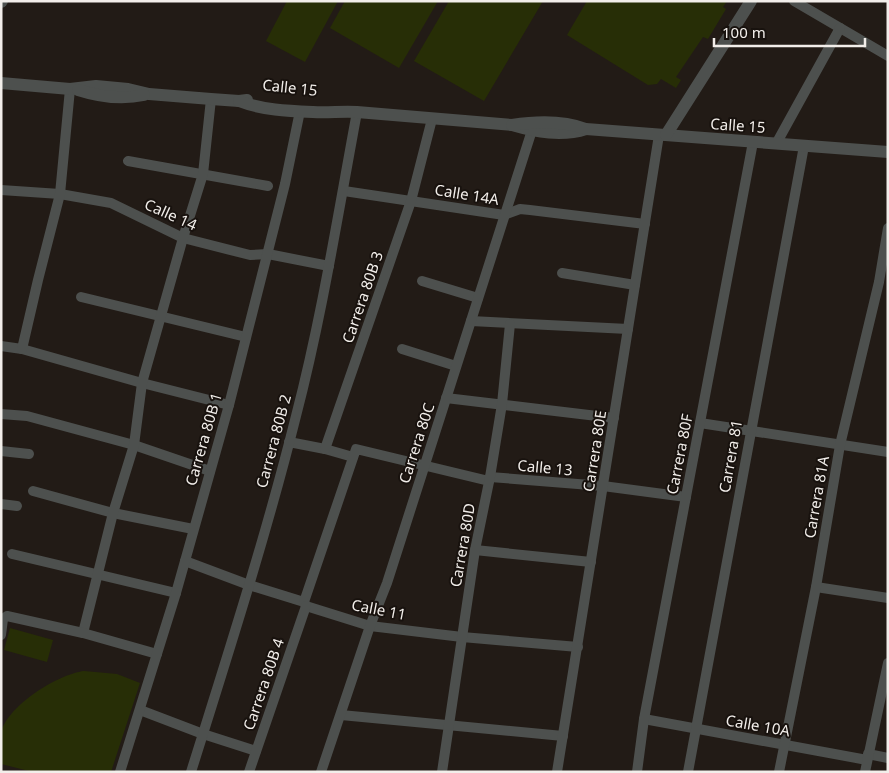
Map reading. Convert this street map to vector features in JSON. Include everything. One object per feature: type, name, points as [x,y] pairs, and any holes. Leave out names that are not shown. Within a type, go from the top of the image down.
[{"type":"street","points":[[663,135],[751,1]]},
{"type":"street","points":[[794,1],[888,56]]},
{"type":"street","points":[[776,144],[840,28]]},
{"type":"street","name":"Calle 15","points":[[1,83],[71,89],[96,96],[127,98],[149,94],[239,102],[256,107],[300,111],[338,110]]},
{"type":"street","points":[[22,349],[60,194],[71,89]]},
{"type":"street","name":"Calle 15","points":[[239,102],[256,99],[317,104],[338,110],[533,126],[572,134],[586,129],[804,146],[887,150]]},
{"type":"street","points":[[83,633],[112,513],[134,445],[142,383],[202,174],[211,100]]},
{"type":"street","name":"Carrera 80B 1","points":[[120,772],[176,593],[229,406],[285,184],[300,111]]},
{"type":"street","name":"Carrera 80B 2","points":[[191,772],[249,585],[297,415],[344,191],[357,112]]},
{"type":"street","name":"Carrera 80B 3","points":[[325,449],[411,201],[432,118]]},
{"type":"street","name":"Carrera 80C","points":[[322,772],[370,626],[387,583],[533,126]]},
{"type":"street","name":"Carrera 80E","points":[[557,772],[645,224],[663,135]]},
{"type":"street","name":"Carrera 80F","points":[[637,772],[644,719],[753,142]]},
{"type":"street","name":"Carrera 81","points":[[688,772],[804,146]]},
{"type":"street","points":[[128,161],[268,186]]},
{"type":"street","name":"Calle 14","points":[[1,190],[60,194],[111,203],[183,238],[250,255],[268,254],[329,266]]},
{"type":"street","name":"Calle 14A","points":[[344,191],[504,215],[520,209],[645,224]]},
{"type":"street","name":"Carrera 81A","points":[[779,772],[816,587],[840,445],[883,283],[888,228]]},
{"type":"street","points":[[562,273],[635,285]]},
{"type":"street","points":[[422,281],[478,298]]},
{"type":"street","points":[[82,297],[246,337]]},
{"type":"street","points":[[471,321],[628,329]]},
{"type":"street","name":"Carrera 80D","points":[[442,772],[475,550],[490,479],[502,404],[510,324]]},
{"type":"street","points":[[1,346],[22,349],[229,406]]},
{"type":"street","points":[[402,349],[456,366]]},
{"type":"street","points":[[446,398],[614,418]]},
{"type":"street","points":[[1,414],[27,416],[134,445],[210,471]]},
{"type":"street","points":[[700,423],[888,452]]},
{"type":"street","points":[[289,442],[325,449]]},
{"type":"street","name":"Calle 13","points":[[325,449],[425,465],[490,479],[603,486],[686,497]]},
{"type":"street","points":[[1,451],[29,454]]},
{"type":"street","name":"Carrera 80B 4","points":[[249,772],[355,453]]},
{"type":"street","points":[[33,491],[112,513],[193,529]]},
{"type":"street","points":[[1,504],[17,506]]},
{"type":"street","points":[[475,550],[591,562]]},
{"type":"street","points":[[12,554],[176,593]]},
{"type":"street","name":"Calle 11","points":[[185,561],[370,626],[578,648]]},
{"type":"street","points":[[816,587],[888,598]]},
{"type":"street","points":[[1,635],[3,619],[7,616],[83,633],[157,654]]},
{"type":"street","points":[[865,772],[888,663]]},
{"type":"street","points":[[140,710],[203,734],[256,751]]},
{"type":"street","points":[[341,715],[563,736]]},
{"type":"street","name":"Calle 10A","points":[[644,719],[784,745],[888,758]]},
{"type":"green space","points":[[287,1],[338,1],[305,62],[266,41]]},
{"type":"green space","points":[[345,1],[438,1],[399,68],[330,28]]},
{"type":"green space","points":[[449,1],[543,1],[484,101],[414,61]]},
{"type":"green space","points":[[587,1],[727,1],[723,7],[726,9],[708,39],[703,37],[676,77],[681,80],[676,88],[661,79],[657,84],[648,85],[567,35]]},
{"type":"green space","points":[[10,628],[53,640],[47,662],[4,650]]},
{"type":"green space","points":[[84,671],[117,674],[140,683],[111,772],[33,772],[1,764],[1,733],[13,712],[23,702],[48,685],[73,673]]}]
